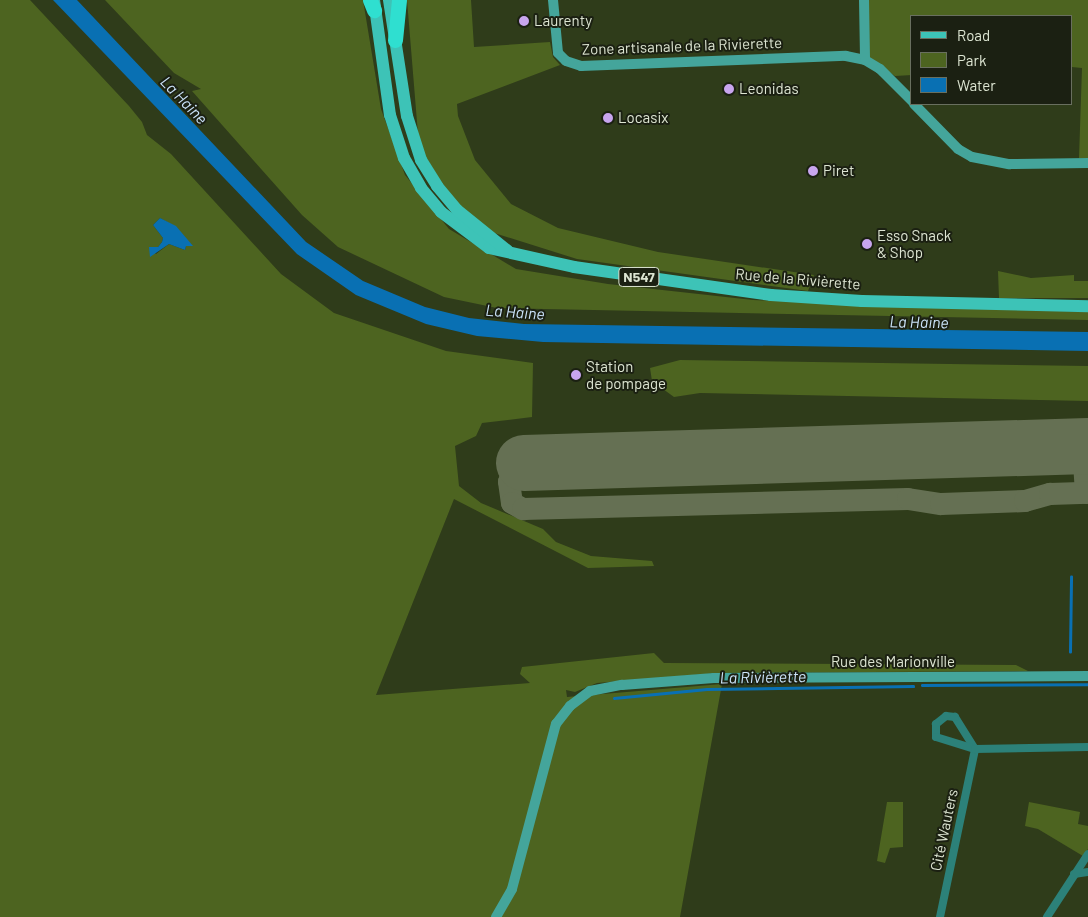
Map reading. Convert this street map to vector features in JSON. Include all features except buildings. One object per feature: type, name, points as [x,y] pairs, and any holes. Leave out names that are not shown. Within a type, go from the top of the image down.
[{"type":"highway","points":[[395,40],[399,0]]},
{"type":"main road","name":"N547","points":[[389,0],[412,134],[428,173],[457,210],[508,251]]},
{"type":"main road","name":"N547","points":[[373,4],[390,115],[398,144],[413,176],[435,206],[464,232],[489,248],[508,251]]},
{"type":"main road","name":"Rue de la Rivièrette","points":[[508,251],[591,270],[790,297],[1088,306]]},
{"type":"street","name":"Zone artisanale de la Rivierette","points":[[552,0],[558,53],[566,61],[581,66],[824,55],[865,60],[880,69],[910,99]]},
{"type":"street","points":[[864,0],[865,60]]},
{"type":"street","name":"Zone artisanale de la Rivierette","points":[[916,105],[958,149],[972,157],[1009,164],[1088,163]]},
{"type":"street","name":"Rue des Marionville","points":[[496,917],[512,889],[554,729],[570,706],[590,691],[622,685],[714,678],[1088,676]]},
{"type":"street","points":[[975,749],[955,717],[946,716],[936,724],[936,737],[975,749],[1088,747]]},
{"type":"street","name":"Cité Wauters","points":[[940,917],[975,749]]},
{"type":"street","points":[[1047,917],[1088,854]]},
{"type":"street","points":[[1074,874],[1088,872]]},
{"type":"green space","points":[[0,0],[30,0],[129,106],[142,122],[147,135],[171,154],[281,274],[334,313],[446,351],[533,363],[532,417],[482,423],[476,436],[455,446],[459,486],[481,503],[543,529],[556,542],[591,556],[652,561],[654,566],[588,568],[454,499],[376,695],[530,683],[520,674],[522,667],[654,653],[664,663],[1016,665],[1028,671],[718,673],[597,683],[575,692],[566,690],[567,697],[722,684],[680,917],[0,917]],"holes":[[[160,218],[176,227],[192,246],[186,246],[185,250],[169,244],[156,254],[149,247],[158,247],[163,238],[153,225]]]},
{"type":"green space","points":[[105,0],[363,0],[381,109],[405,175],[449,229],[516,269],[608,284],[753,300],[1088,312],[1088,320],[497,308],[444,297],[338,247],[302,215],[192,91],[201,89],[174,73]]},
{"type":"green space","points":[[407,0],[471,0],[474,47],[550,42],[553,57],[560,65],[457,104],[458,116],[475,160],[511,204],[558,228],[658,252],[814,275],[808,291],[577,259],[491,232],[453,201],[424,154],[418,134]]},
{"type":"green space","points":[[863,0],[1088,0],[1088,158],[1079,158],[1082,68],[1073,67],[1073,15],[910,15],[910,75],[895,76],[865,55]]},
{"type":"green space","points":[[998,271],[1031,278],[1074,275],[1074,281],[1088,281],[1088,298],[999,298]]},
{"type":"green space","points":[[680,360],[1088,366],[1088,401],[700,393],[674,397],[652,381],[650,368]]},
{"type":"green space","points":[[887,802],[903,802],[903,847],[890,848],[885,863],[877,861]]},
{"type":"green space","points":[[1029,802],[1080,812],[1078,824],[1088,826],[1088,849],[1083,856],[1038,829],[1025,826]]},
{"type":"water","points":[[53,0],[77,0],[306,242],[363,281],[425,307],[469,318],[524,324],[1088,332],[1088,351],[543,342],[477,336],[426,324],[356,295],[297,254]]},
{"type":"water","points":[[160,218],[176,226],[193,246],[186,246],[185,250],[169,244],[150,257],[149,247],[158,247],[162,242],[163,238],[153,225]]},
{"type":"waterway","points":[[1070,652],[1071,577]]},
{"type":"waterway","name":"La Rivièrette","points":[[922,685],[1088,684]]},
{"type":"waterway","name":"La Rivièrette","points":[[614,698],[707,689],[913,686]]},
{"type":"taxiway","points":[[1083,447],[1086,493]]},
{"type":"taxiway","points":[[524,463],[516,466],[509,482],[512,503],[523,509],[908,499],[941,504],[1025,501],[1050,494],[1088,493]]},
{"type":"runway","points":[[524,463],[1088,446]]},
{"type":"place","name":"Laurenty","points":[[524,21]]},
{"type":"place","name":"Leonidas","points":[[729,89]]},
{"type":"place","name":"Locasix","points":[[608,118]]},
{"type":"place","name":"Piret","points":[[813,171]]},
{"type":"place","name":"Esso Snack & Shop","points":[[867,244]]},
{"type":"place","name":"Station de pompage","points":[[576,375]]},
{"type":"water label","name":"La Haine","points":[[184,100]]},
{"type":"water label","name":"La Haine","points":[[515,312]]},
{"type":"water label","name":"La Haine","points":[[919,322]]}]
